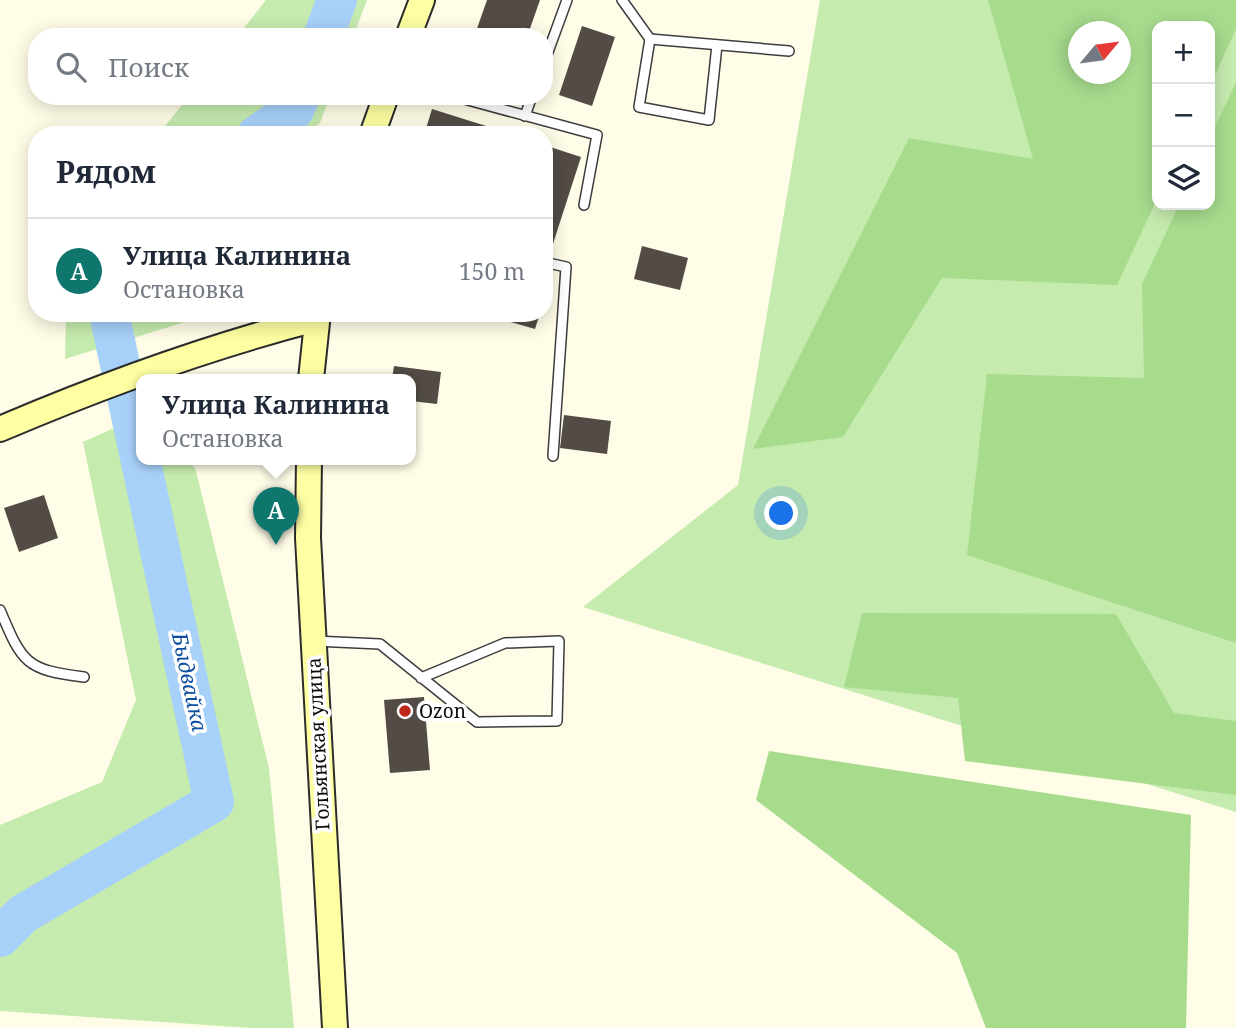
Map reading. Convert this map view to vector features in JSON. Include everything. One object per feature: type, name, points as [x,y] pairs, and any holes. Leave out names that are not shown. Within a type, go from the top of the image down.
[{"type":"main road","points":[[411,28],[422,0]]},
{"type":"main road","points":[[375,126],[383,105]]},
{"type":"main road","points":[[138,374],[297,322]]},
{"type":"main road","points":[[311,374],[316,322]]},
{"type":"main road","points":[[0,429],[74,397],[136,375]]},
{"type":"main road","name":"Гольянская улица","points":[[309,465],[308,538],[312,641],[335,1028]]},
{"type":"lane","points":[[553,39],[567,0]]},
{"type":"lane","points":[[622,0],[650,39],[639,107],[709,120],[717,45]]},
{"type":"lane","points":[[650,39],[789,51]]},
{"type":"lane","points":[[485,105],[597,135],[584,205]]},
{"type":"lane","points":[[525,116],[529,105]]},
{"type":"lane","points":[[553,264],[566,267],[553,456]]},
{"type":"lane","points":[[0,610],[18,653],[34,666],[55,673],[84,677]]},
{"type":"lane","points":[[312,641],[380,645],[477,722],[556,721],[559,641],[505,643],[421,677]]},
{"type":"green space","points":[[266,0],[367,0],[356,28],[244,28]]},
{"type":"green space","points":[[820,0],[1236,0],[1236,812],[583,607],[738,485]]},
{"type":"green space","points":[[988,0],[1236,0],[1236,29],[1215,75],[1215,21],[1152,21],[1152,210],[1117,285],[942,278],[843,437],[753,449],[909,138],[1033,159]]},
{"type":"green space","points":[[1236,82],[1236,643],[967,555],[987,374],[1144,378],[1142,284],[1177,210],[1215,210],[1215,127]]},
{"type":"green space","points":[[182,105],[327,105],[320,123],[316,126],[165,126]]},
{"type":"green space","points":[[66,322],[185,322],[65,359]]},
{"type":"green space","points":[[136,418],[136,465],[193,465],[196,471],[269,768],[294,1028],[251,1028],[0,1011],[0,825],[102,782],[136,700],[83,442]]},
{"type":"green space","points":[[862,613],[1116,614],[1174,713],[1236,721],[1236,795],[965,761],[958,698],[844,687]]},
{"type":"green space","points":[[769,751],[1191,815],[1186,1028],[986,1028],[957,953],[756,800]]},
{"type":"building","points":[[487,0],[540,0],[530,28],[477,28]]},
{"type":"building","points":[[582,26],[615,37],[592,106],[559,95]]},
{"type":"building","points":[[432,109],[486,126],[427,126]]},
{"type":"building","points":[[553,148],[581,157],[553,244]]},
{"type":"building","points":[[642,246],[688,258],[680,290],[634,279]]},
{"type":"building","points":[[511,322],[537,322],[535,329]]},
{"type":"building","points":[[394,366],[441,372],[437,404],[416,402],[416,374],[393,374]]},
{"type":"building","points":[[564,415],[611,421],[607,454],[560,448]]},
{"type":"building","points":[[44,495],[58,538],[19,552],[4,508]]},
{"type":"building","points":[[424,697],[430,770],[390,773],[384,700]]},
{"type":"waterway","name":"Быдвайка","points":[[326,28],[337,0]]},
{"type":"waterway","name":"Быдвайка","points":[[270,126],[294,110],[296,105]]},
{"type":"waterway","name":"Быдвайка","points":[[111,322],[136,439]]},
{"type":"waterway","name":"Быдвайка","points":[[0,937],[23,914],[214,802],[142,465]]},
{"type":"place","name":"Улица Калинина","points":[[276,545]]},
{"type":"place","name":"Ozon","points":[[405,711]]}]
